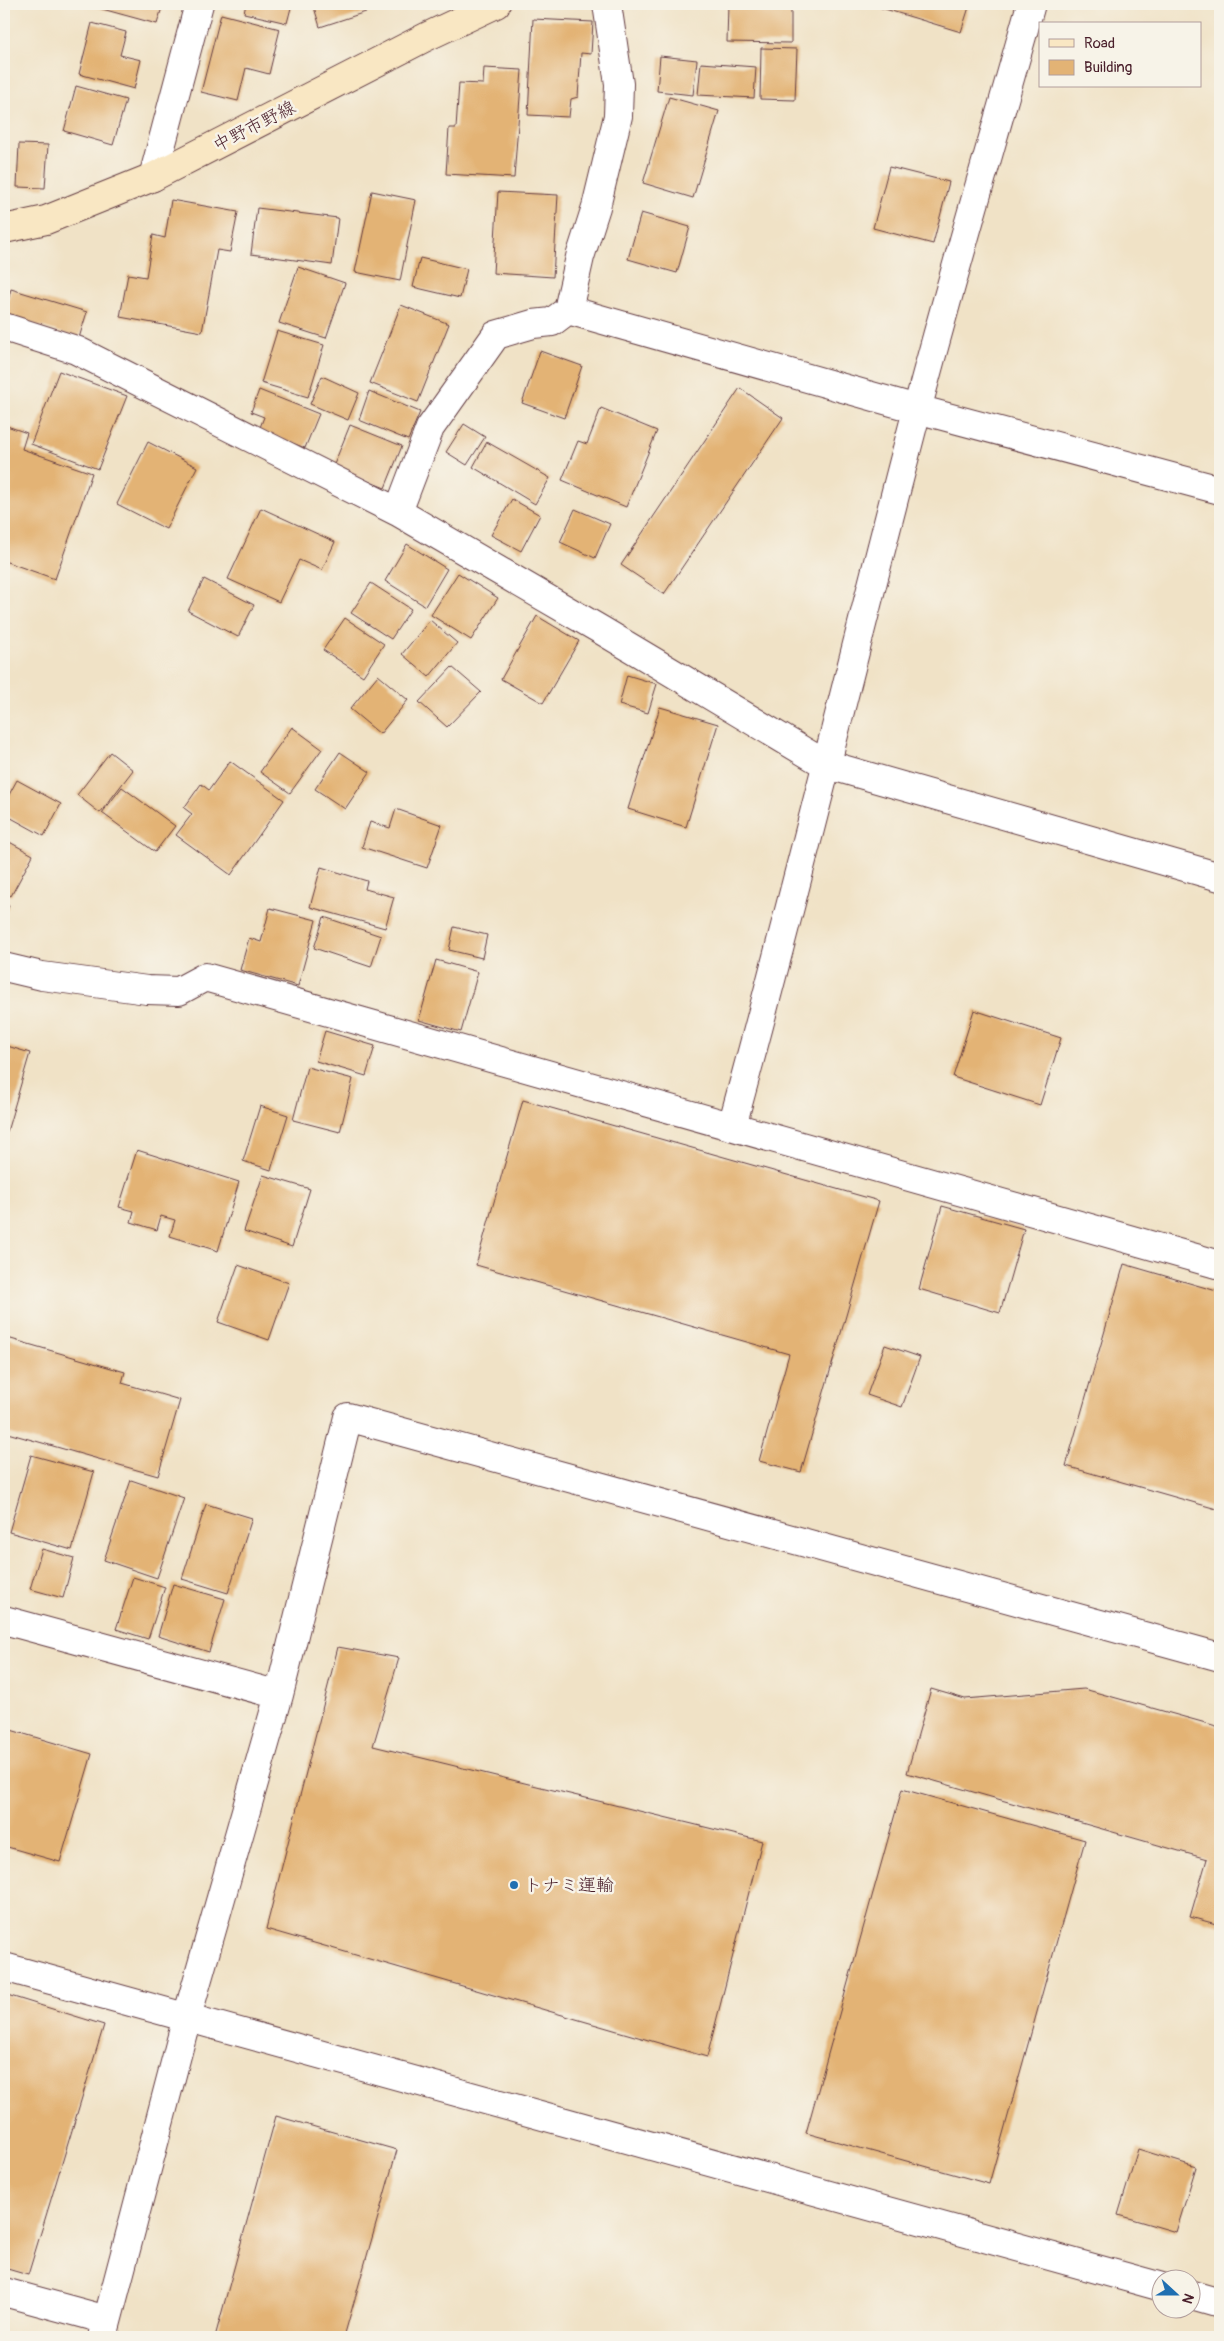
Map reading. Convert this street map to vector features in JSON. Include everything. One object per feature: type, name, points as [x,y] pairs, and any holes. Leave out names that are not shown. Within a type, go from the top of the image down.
[{"type":"main road","name":"中野市野線","points":[[4,229],[46,220],[153,178],[426,37],[496,4]]},
{"type":"street","points":[[153,178],[199,4]]},
{"type":"street","points":[[398,512],[430,428],[496,335],[533,324],[552,322],[568,310],[580,257],[596,207],[618,116],[619,84],[607,4]]},
{"type":"street","points":[[732,1126],[781,948],[825,764],[917,409],[1031,4]]},
{"type":"street","points":[[568,310],[917,409],[1220,490]]},
{"type":"street","points":[[4,327],[76,350],[398,512],[825,764],[1220,877]]},
{"type":"street","points":[[4,967],[42,976],[147,990],[179,991],[205,977],[1220,1265]]},
{"type":"street","points":[[4,2292],[105,2328],[187,2017],[279,1695],[348,1417],[1220,1657]]},
{"type":"street","points":[[4,1620],[279,1695]]},
{"type":"street","points":[[4,1967],[1152,2284]]},
{"type":"street","points":[[1202,2298],[1220,2303]]},
{"type":"building","points":[[96,4],[163,4],[157,24],[95,7]]},
{"type":"building","points":[[246,4],[292,4],[287,23],[244,13]]},
{"type":"building","points":[[313,4],[387,4],[387,5],[320,27]]},
{"type":"building","points":[[728,4],[791,4],[791,43],[727,42]]},
{"type":"building","points":[[876,4],[970,4],[961,32],[875,6]]},
{"type":"building","points":[[221,14],[280,29],[269,74],[246,68],[238,101],[201,92]]},
{"type":"building","points":[[533,19],[593,22],[591,54],[581,53],[578,97],[571,99],[569,117],[528,115]]},
{"type":"building","points":[[92,23],[126,32],[120,55],[141,60],[134,89],[79,74]]},
{"type":"building","points":[[761,48],[797,49],[795,100],[760,99]]},
{"type":"building","points":[[660,56],[697,60],[693,95],[657,91]]},
{"type":"building","points":[[701,63],[756,67],[754,98],[698,95]]},
{"type":"building","points":[[484,68],[522,70],[514,178],[446,174],[449,128],[456,128],[459,83],[483,84]]},
{"type":"building","points":[[76,86],[126,100],[113,145],[64,131]]},
{"type":"building","points":[[669,97],[719,111],[693,198],[643,183]]},
{"type":"building","points":[[19,144],[48,145],[45,188],[17,187]]},
{"type":"building","points":[[889,167],[949,182],[933,244],[873,228]]},
{"type":"building","points":[[372,191],[416,200],[400,281],[355,272]]},
{"type":"building","points":[[498,192],[558,195],[553,277],[493,273]]},
{"type":"building","points":[[171,200],[238,212],[230,252],[217,250],[202,332],[120,317],[128,274],[146,277],[153,235],[165,238]]},
{"type":"building","points":[[257,208],[338,218],[332,265],[251,254]]},
{"type":"building","points":[[641,213],[690,227],[677,273],[628,259]]},
{"type":"building","points":[[420,258],[467,269],[460,298],[413,287]]},
{"type":"building","points":[[298,267],[345,283],[326,338],[279,323]]},
{"type":"building","points":[[11,289],[87,312],[79,338],[4,315]]},
{"type":"building","points":[[401,305],[449,324],[418,402],[370,383]]},
{"type":"building","points":[[277,331],[324,345],[308,397],[261,383]]},
{"type":"building","points":[[540,351],[582,366],[564,418],[522,403]]},
{"type":"building","points":[[59,371],[127,396],[98,469],[31,444]]},
{"type":"building","points":[[322,376],[359,393],[348,420],[310,404]]},
{"type":"building","points":[[740,388],[783,418],[664,594],[621,565]]},
{"type":"building","points":[[259,390],[319,414],[305,448],[259,430],[264,417],[251,412]]},
{"type":"building","points":[[369,391],[420,412],[408,440],[359,420]]},
{"type":"building","points":[[601,408],[657,431],[626,507],[562,480],[578,441],[587,444]]},
{"type":"building","points":[[464,424],[485,437],[467,465],[446,452]]},
{"type":"building","points":[[4,425],[27,433],[22,449],[92,473],[55,579],[4,561]]},
{"type":"building","points":[[350,425],[402,446],[385,488],[333,467]]},
{"type":"building","points":[[148,442],[197,467],[166,529],[117,504]]},
{"type":"building","points":[[487,442],[550,478],[535,504],[473,467]]},
{"type":"building","points":[[512,499],[540,515],[521,551],[491,535]]},
{"type":"building","points":[[261,508],[335,542],[322,570],[299,560],[279,602],[228,579]]},
{"type":"building","points":[[575,509],[610,524],[595,558],[560,542]]},
{"type":"building","points":[[407,544],[447,569],[425,606],[385,581]]},
{"type":"building","points":[[458,573],[498,598],[471,640],[431,615]]},
{"type":"building","points":[[204,579],[254,605],[238,637],[188,611]]},
{"type":"building","points":[[371,583],[411,609],[391,639],[351,613]]},
{"type":"building","points":[[537,616],[579,641],[543,703],[501,679]]},
{"type":"building","points":[[345,618],[384,644],[363,676],[323,650]]},
{"type":"building","points":[[430,620],[457,643],[429,677],[402,654]]},
{"type":"building","points":[[452,667],[481,692],[447,727],[419,702]]},
{"type":"building","points":[[378,675],[408,700],[380,734],[350,709]]},
{"type":"building","points":[[627,675],[657,684],[648,713],[619,705]]},
{"type":"building","points":[[660,707],[718,724],[686,827],[628,809]]},
{"type":"building","points":[[292,727],[322,749],[290,793],[260,772]]},
{"type":"building","points":[[110,752],[133,770],[100,813],[77,795]]},
{"type":"building","points":[[340,752],[370,772],[345,809],[315,789]]},
{"type":"building","points":[[230,761],[284,800],[231,875],[176,835],[192,814],[184,808],[201,784],[209,790]]},
{"type":"building","points":[[17,780],[61,804],[44,836],[4,814],[4,804]]},
{"type":"building","points":[[122,787],[175,826],[155,852],[102,813]]},
{"type":"building","points":[[396,809],[442,825],[427,868],[362,847],[370,822],[390,828]]},
{"type":"building","points":[[4,839],[33,855],[11,896],[4,892]]},
{"type":"building","points":[[321,867],[367,881],[365,889],[394,897],[385,928],[310,907]]},
{"type":"building","points":[[4,903],[9,906],[4,915]]},
{"type":"building","points":[[270,908],[316,920],[298,986],[240,970],[249,938],[261,942]]},
{"type":"building","points":[[324,917],[381,936],[371,967],[314,948]]},
{"type":"building","points":[[454,927],[487,935],[482,958],[449,950]]},
{"type":"building","points":[[436,960],[478,972],[461,1032],[419,1020]]},
{"type":"building","points":[[974,1010],[1061,1038],[1040,1105],[953,1077]]},
{"type":"building","points":[[325,1031],[375,1046],[366,1076],[316,1061]]},
{"type":"building","points":[[4,1045],[30,1053],[4,1142]]},
{"type":"building","points":[[307,1067],[353,1079],[340,1132],[293,1120]]},
{"type":"building","points":[[523,1100],[879,1201],[801,1472],[759,1461],[789,1354],[476,1265]]},
{"type":"building","points":[[260,1106],[288,1115],[271,1170],[243,1161]]},
{"type":"building","points":[[137,1150],[239,1182],[218,1251],[170,1236],[175,1220],[161,1216],[157,1230],[131,1222],[134,1211],[119,1207]]},
{"type":"building","points":[[263,1175],[310,1189],[292,1247],[244,1231]]},
{"type":"building","points":[[942,1206],[1024,1229],[1000,1313],[919,1289]]},
{"type":"building","points":[[1124,1264],[1220,1292],[1220,1510],[1066,1466]]},
{"type":"building","points":[[238,1265],[289,1283],[269,1340],[218,1322]]},
{"type":"building","points":[[4,1337],[125,1372],[122,1383],[180,1400],[158,1476],[4,1432]]},
{"type":"building","points":[[885,1345],[920,1357],[902,1407],[867,1395]]},
{"type":"building","points":[[31,1455],[94,1472],[72,1550],[9,1532]]},
{"type":"building","points":[[131,1480],[184,1498],[157,1578],[104,1560]]},
{"type":"building","points":[[206,1504],[252,1518],[228,1593],[182,1579]]},
{"type":"building","points":[[42,1549],[74,1558],[63,1598],[30,1589]]},
{"type":"building","points":[[133,1577],[165,1587],[148,1639],[116,1629]]},
{"type":"building","points":[[173,1584],[225,1599],[209,1652],[158,1636]]},
{"type":"building","name":"トナミ運輸","points":[[338,1647],[399,1658],[373,1746],[762,1841],[707,2057],[266,1929]]},
{"type":"building","points":[[931,1689],[965,1699],[1084,1689],[1220,1727],[1220,1925],[1190,1917],[1207,1859],[907,1773]]},
{"type":"building","points":[[4,1728],[92,1754],[60,1862],[4,1846]]},
{"type":"building","points":[[902,1789],[1085,1840],[989,2184],[806,2133]]},
{"type":"building","points":[[4,1994],[104,2025],[28,2275],[4,2268]]},
{"type":"building","points":[[276,2116],[397,2150],[344,2337],[215,2337]]},
{"type":"building","points":[[1138,2149],[1196,2167],[1176,2232],[1118,2215]]},
{"type":"place","name":"トナミ運輸","points":[[514,1885]]}]
